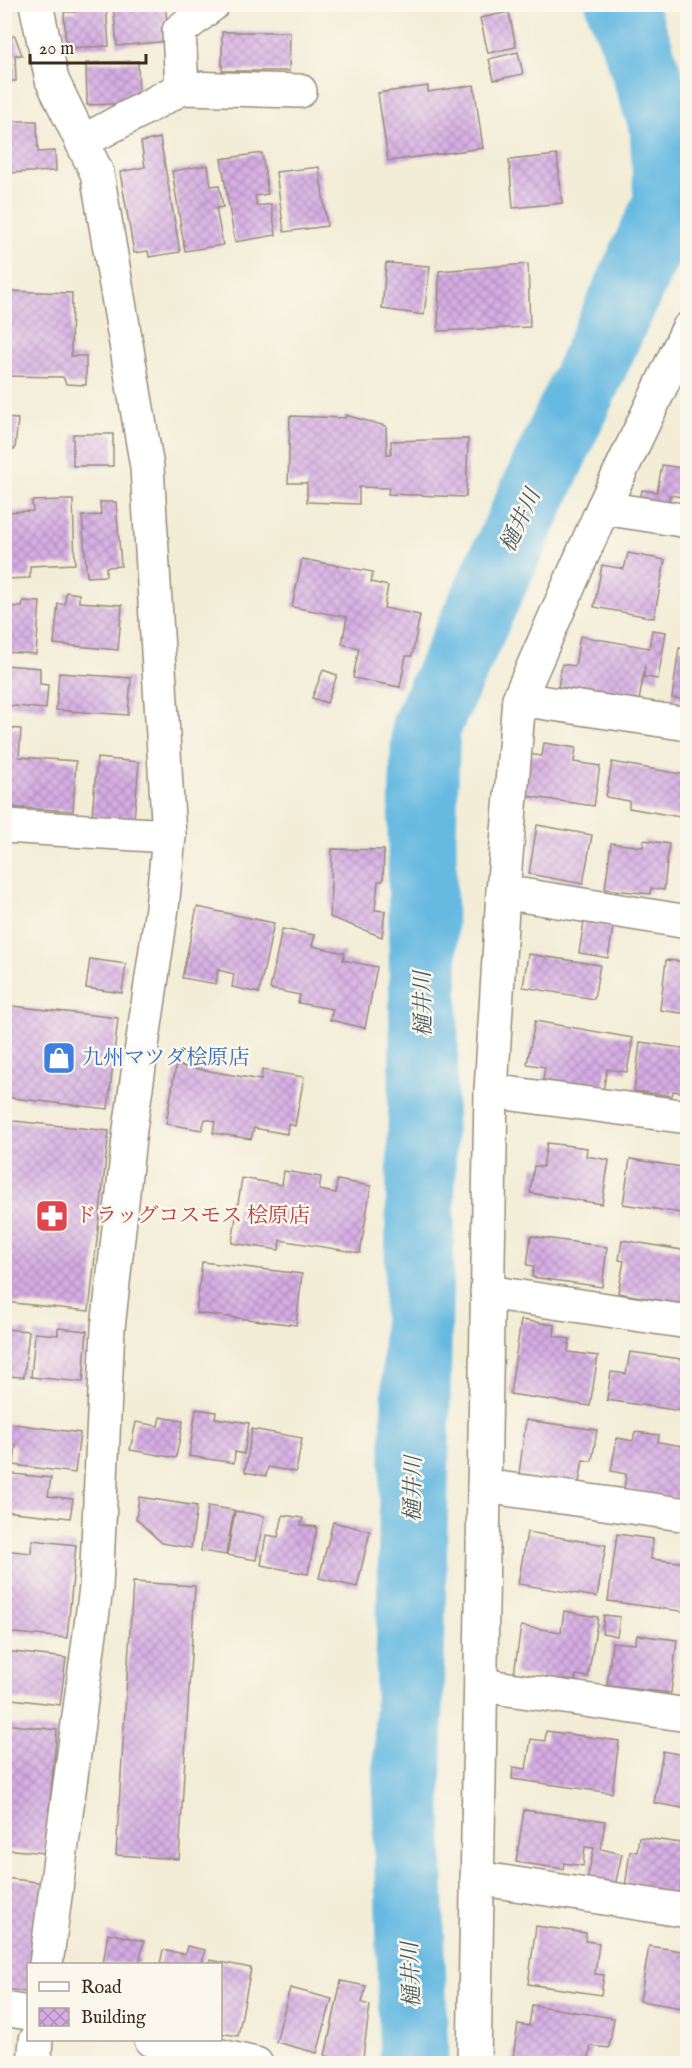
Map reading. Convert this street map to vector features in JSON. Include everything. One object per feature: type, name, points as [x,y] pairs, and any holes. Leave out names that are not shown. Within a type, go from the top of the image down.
[{"type":"street","points":[[36,4],[52,80],[97,173],[147,466],[168,836],[162,908],[130,1129],[108,1328],[96,1587],[46,1963]]},
{"type":"street","points":[[182,88],[179,32],[213,4]]},
{"type":"street","points":[[82,142],[182,88],[300,91]]},
{"type":"street","points":[[474,2064],[491,1091],[503,892],[519,699],[603,507],[687,330]]},
{"type":"street","points":[[603,507],[687,521]]},
{"type":"street","points":[[519,699],[687,724]]},
{"type":"street","points":[[4,826],[168,836]]},
{"type":"street","points":[[503,892],[687,922]]},
{"type":"street","points":[[491,1091],[687,1117]]},
{"type":"street","points":[[487,1292],[687,1322]]},
{"type":"street","points":[[484,1486],[687,1515]]},
{"type":"street","points":[[481,1684],[687,1715]]},
{"type":"street","points":[[477,1878],[687,1911]]},
{"type":"street","points":[[4,2009],[27,2013]]},
{"type":"street","points":[[34,2064],[36,2041]]},
{"type":"street","points":[[155,2041],[256,2064]]},
{"type":"building","points":[[75,4],[106,4],[109,46],[66,48],[64,12],[75,12]]},
{"type":"building","points":[[113,4],[144,4],[144,6],[165,4],[169,41],[117,46]]},
{"type":"building","points":[[7,11],[11,36],[4,37],[4,12]]},
{"type":"building","points":[[509,12],[516,47],[488,53],[480,18]]},
{"type":"building","points":[[222,32],[290,32],[289,71],[222,71]]},
{"type":"building","points":[[15,36],[22,55],[15,55],[16,81],[4,81],[4,38]]},
{"type":"building","points":[[518,52],[523,74],[494,80],[489,59]]},
{"type":"building","points":[[138,61],[139,103],[87,105],[86,63]]},
{"type":"building","points":[[474,85],[483,148],[388,161],[378,93],[428,86],[428,92]]},
{"type":"building","points":[[4,121],[37,121],[38,152],[55,151],[56,171],[4,173]]},
{"type":"building","points":[[160,138],[180,252],[149,257],[148,251],[134,253],[120,172],[145,167],[141,142]]},
{"type":"building","points":[[262,153],[268,194],[255,196],[257,206],[271,204],[276,235],[235,242],[221,159]]},
{"type":"building","points":[[557,155],[562,203],[513,208],[509,160]]},
{"type":"building","points":[[208,165],[211,186],[219,185],[223,207],[216,208],[223,245],[185,251],[172,171]]},
{"type":"building","points":[[319,167],[327,226],[284,232],[276,172]]},
{"type":"building","points":[[386,263],[430,266],[424,315],[382,309]]},
{"type":"building","points":[[528,264],[530,327],[438,331],[439,271]]},
{"type":"building","points":[[4,291],[72,293],[71,356],[86,356],[86,385],[66,384],[63,377],[4,376]]},
{"type":"building","points":[[345,415],[386,426],[387,454],[391,454],[391,441],[468,439],[466,497],[388,494],[389,488],[359,487],[359,504],[307,502],[307,483],[288,483],[290,416],[345,418]]},
{"type":"building","points":[[4,418],[18,419],[15,449],[4,448]]},
{"type":"building","points":[[73,434],[113,434],[113,466],[73,466]]},
{"type":"building","points":[[662,465],[688,469],[688,498],[670,495],[668,506],[640,501],[642,490],[657,492]]},
{"type":"building","points":[[73,500],[75,564],[30,566],[30,578],[4,579],[4,512],[33,511],[32,501]]},
{"type":"building","points":[[100,502],[116,502],[121,566],[106,567],[106,576],[87,577],[82,516],[101,515]]},
{"type":"building","points":[[628,553],[665,560],[654,618],[594,607],[602,565],[624,569]]},
{"type":"building","points":[[302,559],[373,572],[371,582],[388,586],[384,608],[420,615],[412,656],[406,656],[400,687],[353,678],[359,648],[342,644],[347,617],[292,607]]},
{"type":"building","points":[[66,592],[79,594],[79,602],[122,605],[118,650],[54,644],[58,604],[65,604]]},
{"type":"building","points":[[23,601],[40,602],[36,654],[4,652],[4,606],[22,607]]},
{"type":"building","points":[[652,630],[666,632],[658,679],[644,677],[645,666],[639,701],[558,687],[562,664],[575,666],[580,636],[649,648]]},
{"type":"building","points":[[679,648],[688,649],[688,700],[672,698]]},
{"type":"building","points":[[5,665],[40,668],[40,684],[48,685],[46,709],[5,705]]},
{"type":"building","points":[[323,670],[337,675],[327,703],[312,698]]},
{"type":"building","points":[[59,673],[131,678],[128,715],[56,710]]},
{"type":"building","points":[[4,728],[21,729],[19,757],[76,761],[73,811],[4,807]]},
{"type":"building","points":[[544,743],[576,748],[574,762],[600,766],[594,806],[519,795],[525,754],[542,756]]},
{"type":"building","points":[[97,758],[139,762],[134,820],[92,816]]},
{"type":"building","points":[[612,762],[687,775],[680,817],[629,808],[629,801],[606,797]]},
{"type":"building","points":[[537,825],[592,835],[583,884],[529,874]]},
{"type":"building","points":[[644,840],[669,844],[664,890],[651,888],[650,894],[605,889],[611,843],[643,847]]},
{"type":"building","points":[[332,849],[384,850],[383,881],[378,881],[375,910],[385,911],[382,937],[330,917]]},
{"type":"building","points":[[197,907],[274,923],[259,993],[232,987],[234,974],[218,970],[216,984],[182,978]]},
{"type":"building","points":[[584,922],[613,927],[608,958],[579,953]]},
{"type":"building","points":[[282,929],[315,935],[312,946],[345,953],[343,960],[377,967],[365,1028],[330,1020],[333,1009],[298,1003],[300,995],[270,989]]},
{"type":"building","points":[[528,954],[600,965],[594,999],[523,987]]},
{"type":"building","points":[[90,959],[126,964],[122,993],[86,988]]},
{"type":"building","points":[[666,960],[688,962],[688,1014],[660,1010]]},
{"type":"building","name":"九州マツダ桧原店","points":[[4,1005],[118,1018],[108,1109],[4,1097]]},
{"type":"building","points":[[535,1021],[633,1038],[627,1072],[607,1069],[603,1091],[543,1080],[545,1067],[527,1064]]},
{"type":"building","points":[[640,1042],[688,1049],[688,1093],[673,1091],[672,1096],[634,1091]]},
{"type":"building","points":[[176,1065],[261,1080],[262,1070],[304,1077],[295,1126],[288,1124],[287,1134],[254,1128],[251,1139],[213,1133],[215,1121],[205,1119],[202,1130],[166,1124]]},
{"type":"building","name":"ドラッグコスモス 桧原店","points":[[4,1120],[109,1131],[89,1311],[4,1302]]},
{"type":"building","points":[[547,1143],[587,1148],[586,1156],[609,1160],[602,1204],[530,1193],[534,1166],[543,1167]]},
{"type":"building","points":[[630,1159],[688,1168],[688,1214],[623,1204]]},
{"type":"building","points":[[284,1171],[321,1177],[319,1190],[336,1193],[337,1180],[371,1186],[360,1253],[280,1240],[279,1250],[232,1243],[242,1178],[282,1185]]},
{"type":"building","points":[[531,1236],[607,1247],[602,1287],[532,1277],[534,1266],[527,1265]]},
{"type":"building","points":[[622,1240],[688,1251],[687,1305],[618,1293],[624,1261],[619,1260]]},
{"type":"building","points":[[202,1262],[302,1274],[296,1325],[196,1313]]},
{"type":"building","points":[[521,1320],[555,1325],[554,1336],[570,1339],[568,1352],[598,1356],[590,1406],[510,1394]]},
{"type":"building","points":[[58,1328],[87,1331],[83,1382],[31,1377],[35,1333],[58,1335]]},
{"type":"building","points":[[4,1329],[29,1331],[24,1377],[4,1376]]},
{"type":"building","points":[[630,1352],[688,1360],[688,1412],[607,1400],[611,1372],[626,1374]]},
{"type":"building","points":[[196,1409],[216,1412],[215,1418],[249,1423],[244,1454],[235,1452],[234,1463],[189,1456]]},
{"type":"building","points":[[160,1417],[183,1421],[176,1458],[130,1450],[136,1422],[158,1426]]},
{"type":"building","points":[[526,1420],[597,1430],[592,1461],[583,1460],[579,1483],[519,1474]]},
{"type":"building","points":[[7,1423],[80,1433],[75,1473],[14,1465],[16,1445],[5,1444]]},
{"type":"building","points":[[252,1429],[302,1438],[296,1472],[268,1467],[266,1476],[245,1472]]},
{"type":"building","points":[[635,1432],[659,1435],[658,1442],[683,1446],[682,1451],[688,1452],[687,1500],[624,1489],[626,1474],[611,1471],[617,1438],[633,1441]]},
{"type":"building","points":[[4,1473],[51,1478],[48,1496],[73,1499],[70,1518],[4,1511]]},
{"type":"building","points":[[139,1497],[197,1506],[191,1548],[162,1543],[136,1519]]},
{"type":"building","points":[[208,1506],[234,1510],[226,1555],[201,1551]]},
{"type":"building","points":[[235,1511],[264,1516],[256,1560],[227,1555]]},
{"type":"building","points":[[283,1515],[303,1518],[301,1525],[317,1527],[308,1574],[261,1565],[266,1535],[278,1537]]},
{"type":"building","points":[[333,1522],[370,1531],[357,1587],[319,1578]]},
{"type":"building","points":[[527,1532],[606,1545],[597,1597],[518,1584]]},
{"type":"building","points":[[617,1534],[653,1539],[651,1559],[688,1563],[687,1612],[608,1601]]},
{"type":"building","points":[[32,1540],[76,1545],[67,1638],[4,1632],[4,1550],[31,1553]]},
{"type":"building","points":[[133,1582],[195,1586],[179,1859],[116,1855]]},
{"type":"building","points":[[564,1611],[598,1617],[588,1677],[576,1675],[575,1683],[514,1674],[521,1626],[561,1632]]},
{"type":"building","points":[[604,1615],[620,1617],[617,1636],[602,1633]]},
{"type":"building","points":[[637,1635],[677,1640],[671,1693],[607,1686],[612,1642],[635,1644]]},
{"type":"building","points":[[4,1651],[66,1658],[60,1705],[4,1698]]},
{"type":"building","points":[[4,1724],[57,1730],[45,1853],[4,1849]]},
{"type":"building","points":[[546,1731],[619,1741],[612,1793],[512,1779],[513,1767],[526,1769],[531,1739],[545,1741]]},
{"type":"building","points":[[663,1751],[688,1756],[688,1809],[654,1803]]},
{"type":"building","points":[[524,1810],[605,1821],[601,1849],[622,1854],[615,1886],[587,1880],[594,1848],[585,1847],[583,1866],[564,1863],[563,1869],[516,1862]]},
{"type":"building","points":[[639,1837],[688,1844],[688,1879],[682,1878],[679,1896],[625,1888],[630,1851],[637,1852]]},
{"type":"building","points":[[4,1878],[45,1883],[35,1963],[27,1963],[27,1992],[4,1989]]},
{"type":"building","points":[[536,1926],[586,1933],[585,1941],[599,1943],[595,1974],[604,1975],[601,1995],[528,1984]]},
{"type":"building","points":[[108,1933],[144,1941],[139,1963],[103,1963]]},
{"type":"building","points":[[187,1946],[205,1950],[202,1963],[160,1963],[163,1950],[185,1954]]},
{"type":"building","points":[[649,1946],[688,1952],[688,2009],[640,2001]]},
{"type":"building","points":[[210,1960],[251,1968],[238,2036],[222,2033],[222,1963],[209,1963]]},
{"type":"building","points":[[341,1981],[366,1986],[362,2003],[370,2005],[362,2064],[325,2056]]},
{"type":"building","points":[[290,1988],[332,1999],[317,2053],[276,2042]]},
{"type":"building","points":[[532,2005],[614,2018],[609,2048],[591,2046],[588,2064],[512,2064],[518,2024],[529,2026]]},
{"type":"building","points":[[4,2054],[31,2059],[31,2064],[4,2064]]},
{"type":"waterway","name":"樋井川","points":[[414,2064],[407,1799],[424,1043],[422,837],[426,727],[668,203],[664,127],[638,48],[620,4]]},
{"type":"place","name":"九州マツダ桧原店","points":[[59,1058]]},
{"type":"place","name":"ドラッグコスモス 桧原店","points":[[52,1216]]}]
